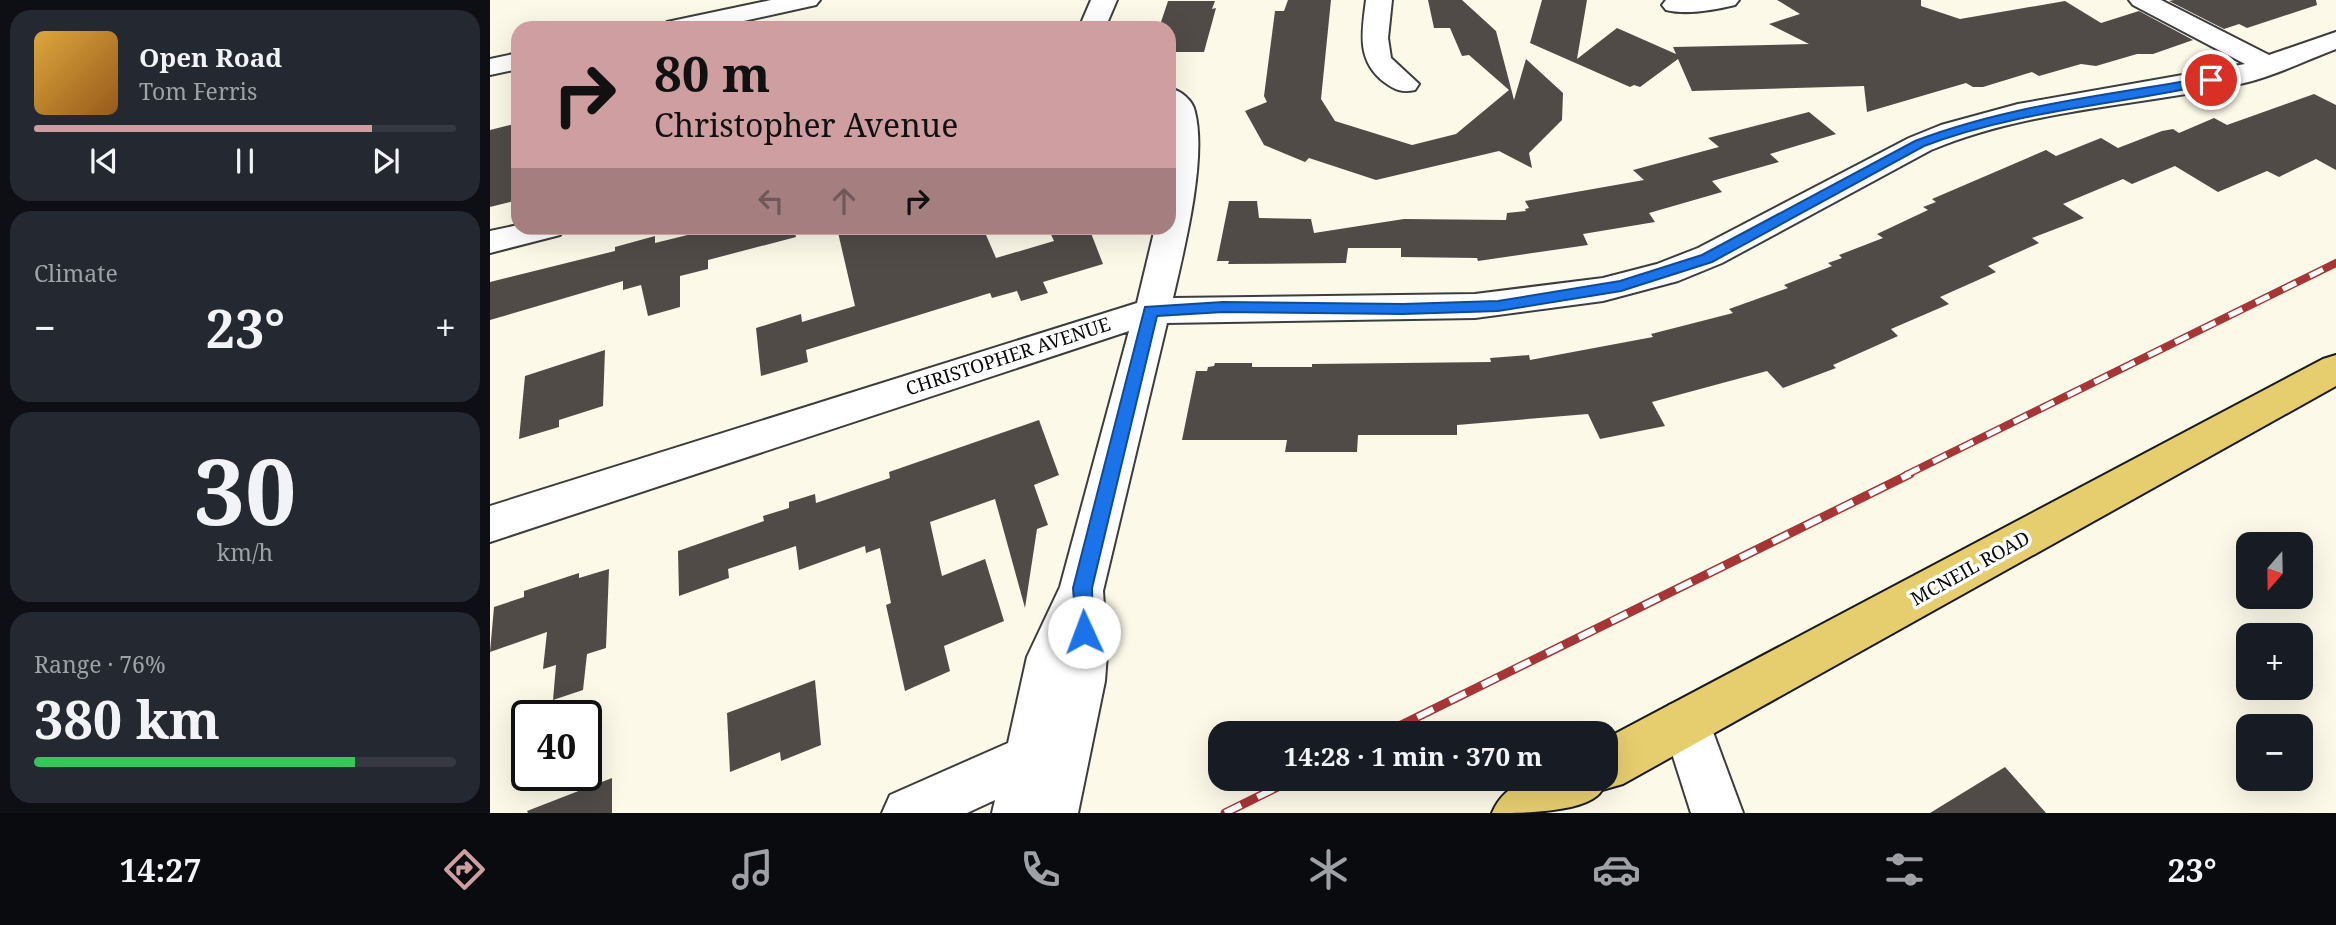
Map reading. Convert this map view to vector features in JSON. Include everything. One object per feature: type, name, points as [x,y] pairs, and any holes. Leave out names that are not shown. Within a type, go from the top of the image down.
[{"type":"main road","name":"MCNEIL ROAD","points":[[1618,759],[2336,369]]},
{"type":"main road","points":[[1517,813],[1558,791]]},
{"type":"street","points":[[709,21],[807,0]]},
{"type":"street","points":[[1095,21],[1104,0]]},
{"type":"street","points":[[1379,0],[1373,48],[1385,71],[1405,84]]},
{"type":"street","points":[[1675,5],[1726,0]]},
{"type":"street","points":[[2142,0],[2269,66]]},
{"type":"street","name":"CHRISTOPHER AVENUE","points":[[490,524],[1151,311],[1223,307],[1403,309],[1498,306],[1621,286],[1707,258],[1920,144],[1951,131],[2018,113],[2239,76],[2336,40]]},
{"type":"street","points":[[490,67],[511,62]]},
{"type":"street","points":[[1176,104],[1181,110],[1180,188],[1176,201]]},
{"type":"street","points":[[490,242],[519,235]]},
{"type":"street","points":[[1018,813],[1050,657],[1082,588],[1170,235]]},
{"type":"street","points":[[1052,813],[1081,681],[1084,654],[1082,588]]},
{"type":"street","points":[[1686,722],[1717,813]]},
{"type":"street","points":[[908,813],[1028,759]]},
{"type":"building","points":[[1288,0],[1331,0],[1321,99],[1335,121],[1412,145],[1456,134],[1509,90],[1469,55],[1462,56],[1450,28],[1434,28],[1428,0],[1462,0],[1496,31],[1514,100],[1526,59],[1563,93],[1562,120],[1529,153],[1532,168],[1499,151],[1376,180],[1309,158],[1305,162],[1264,145],[1245,111],[1267,102],[1264,96],[1275,11],[1284,11]]},
{"type":"building","points":[[1542,0],[1587,0],[1577,59],[1617,28],[1676,54],[1673,47],[1809,44],[1769,24],[1800,14],[1777,0],[1921,0],[1921,6],[1960,19],[2065,1],[2101,23],[2139,11],[2193,40],[2153,54],[2137,54],[2096,66],[2081,64],[2039,76],[2032,72],[1983,87],[1973,87],[1966,83],[1867,112],[1864,86],[1692,91],[1678,59],[1640,87],[1630,87],[1530,43]]},
{"type":"building","points":[[2316,0],[2317,5],[2247,28],[2239,24],[2224,29],[2169,1]]},
{"type":"building","points":[[1168,1],[1215,1],[1212,9],[1216,8],[1204,52],[1176,52],[1176,21],[1161,21]]},
{"type":"building","points":[[2314,94],[2336,105],[2336,170],[2316,159],[2279,177],[2267,171],[2218,192],[2175,166],[2132,184],[2123,179],[2063,204],[2084,218],[2032,238],[2039,243],[1988,266],[1996,272],[1940,297],[1949,304],[1891,329],[1898,336],[1833,365],[1836,368],[1783,388],[1767,371],[1652,402],[1665,426],[1600,439],[1588,414],[1457,425],[1457,435],[1358,435],[1357,452],[1285,452],[1287,440],[1182,440],[1196,371],[1207,371],[1208,367],[1214,366],[1215,363],[1252,363],[1252,367],[1312,367],[1312,364],[1491,362],[1490,358],[1529,355],[1530,360],[1653,337],[1651,334],[1733,313],[1729,309],[1788,288],[1784,285],[1832,266],[1828,263],[1842,258],[1839,255],[1883,238],[1877,234],[1928,210],[1923,207],[1936,202],[1932,199],[2046,150],[2056,156],[2101,138],[2118,148],[2162,131],[2173,129],[2179,133],[2214,118],[2227,125]]},
{"type":"building","points":[[1809,112],[1836,134],[1770,154],[1779,162],[1712,181],[1722,192],[1649,213],[1655,222],[1583,234],[1588,245],[1478,261],[1477,258],[1401,257],[1401,248],[1348,248],[1346,263],[1228,264],[1229,261],[1217,261],[1229,201],[1257,201],[1259,218],[1311,219],[1314,233],[1404,219],[1506,220],[1507,213],[1526,211],[1525,209],[1529,208],[1525,201],[1644,180],[1633,170],[1719,147],[1708,138]]},
{"type":"building","points":[[511,125],[511,202],[490,207],[490,130]]},
{"type":"building","points":[[688,235],[796,237],[708,260],[708,269],[680,276],[680,307],[648,316],[641,285],[623,290],[623,281],[490,320],[490,282],[615,251],[615,247],[655,236],[655,243]]},
{"type":"building","points":[[839,235],[986,235],[996,258],[1054,241],[1051,235],[1092,235],[1103,264],[1043,282],[1048,293],[1021,301],[1017,291],[992,298],[990,293],[806,350],[808,362],[761,376],[756,328],[801,314],[802,322],[855,306]]},
{"type":"building","points":[[605,350],[603,406],[559,420],[559,427],[519,439],[525,376]]},
{"type":"building","points":[[1039,420],[1059,475],[1034,485],[1048,525],[1037,529],[1025,608],[995,499],[930,522],[942,576],[985,559],[1004,621],[944,646],[950,671],[905,691],[886,605],[891,603],[880,548],[866,553],[865,546],[799,570],[796,546],[728,569],[729,578],[679,596],[678,551],[764,521],[763,516],[789,508],[789,502],[815,494],[816,503],[890,478],[889,472]]},
{"type":"building","points":[[609,569],[606,648],[587,654],[583,690],[553,700],[556,665],[543,669],[547,632],[490,652],[494,607],[524,597],[524,591],[579,573],[579,578]]},
{"type":"building","points":[[815,680],[821,745],[781,761],[780,752],[730,772],[727,713]]},
{"type":"building","points":[[2005,767],[2046,813],[1930,813]]},
{"type":"building","points":[[612,778],[612,813],[527,811],[579,791],[602,791],[602,782]]},
{"type":"railway","points":[[1906,475],[2336,263]]},
{"type":"railway","points":[[1409,721],[1910,474]]},
{"type":"railway","points":[[1225,813],[1270,791]]},
{"type":"route","points":[[1084,632],[1082,588],[1151,311],[1223,307],[1403,309],[1498,306],[1573,296],[1621,286],[1707,258],[1920,144],[1951,131],[2018,113],[2211,80]]}]
